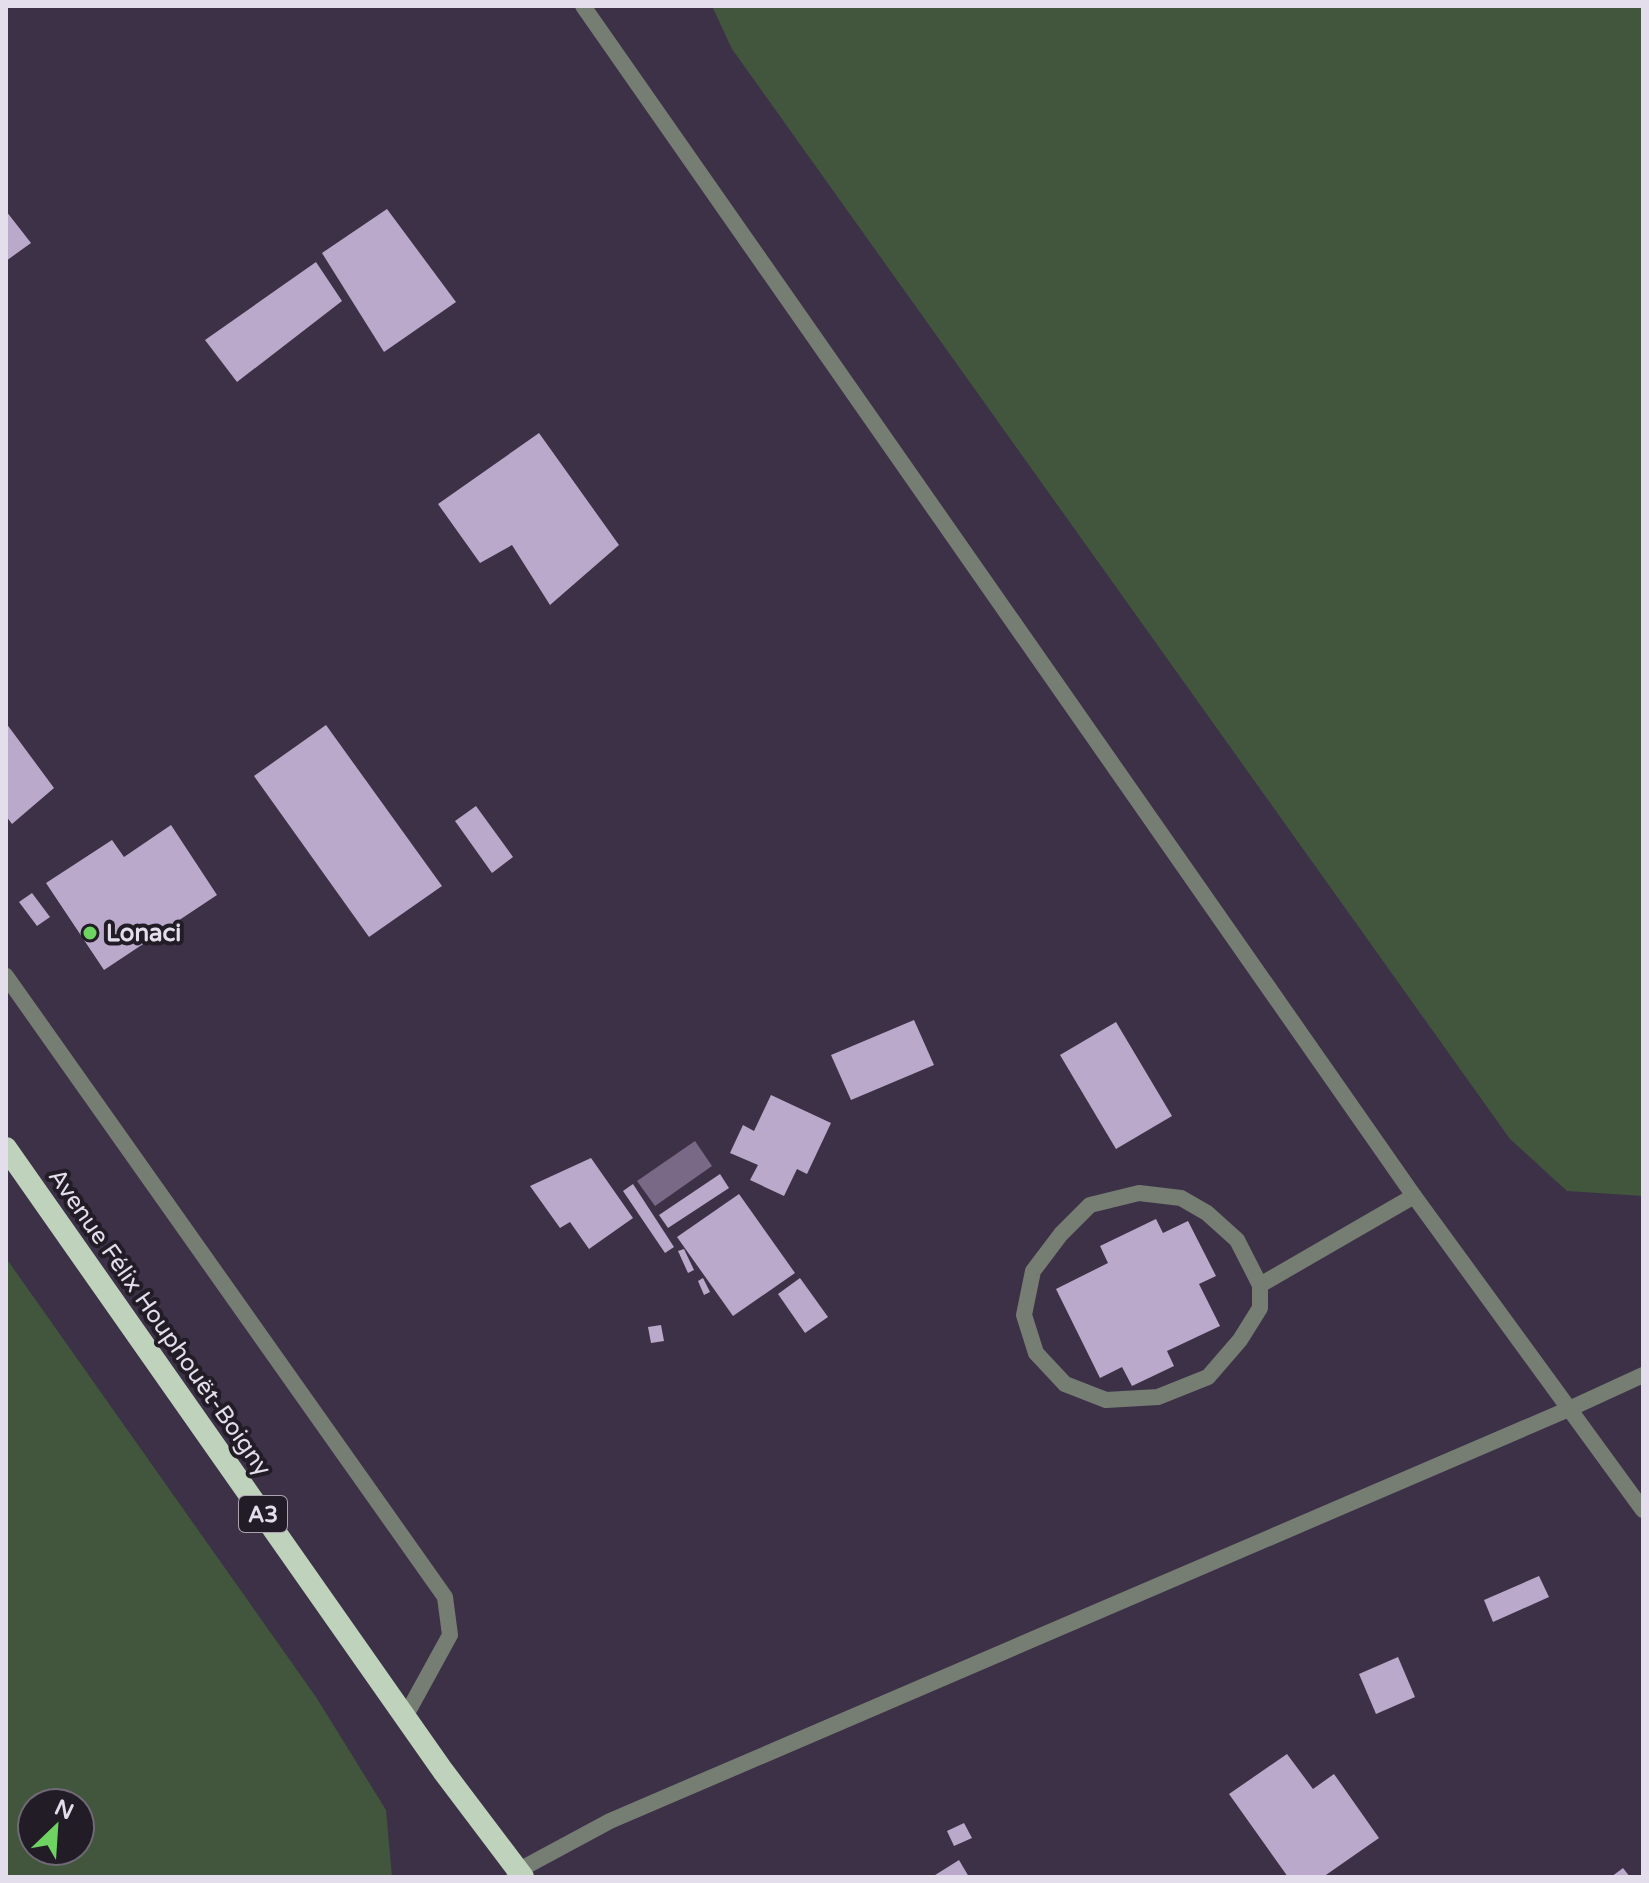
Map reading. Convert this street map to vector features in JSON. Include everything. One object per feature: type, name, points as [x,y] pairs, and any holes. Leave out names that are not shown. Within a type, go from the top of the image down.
[{"type":"highway","name":"Avenue Félix Houphouët-Boigny","points":[[6,1148],[519,1875]]},
{"type":"street","points":[[583,6],[1414,1196],[1643,1510]]},
{"type":"street","points":[[6,976],[445,1597],[450,1635],[405,1717]]},
{"type":"street","points":[[1139,1193],[1181,1198],[1207,1213],[1237,1240],[1260,1285],[1260,1308],[1240,1340],[1208,1377],[1158,1397],[1106,1400],[1065,1384],[1036,1353],[1024,1315],[1033,1271],[1061,1234],[1090,1205],[1139,1193]]},
{"type":"street","points":[[1260,1285],[1414,1196]]},
{"type":"street","points":[[519,1875],[610,1821],[1643,1375]]},
{"type":"green space","points":[[712,6],[1643,6],[1643,1196],[1567,1191],[1510,1139],[732,49]]},
{"type":"green space","points":[[6,1258],[316,1697],[386,1810],[392,1877],[6,1877]]},
{"type":"shaded area","points":[[695,1141],[712,1166],[655,1206],[637,1181]]},
{"type":"building","points":[[387,209],[456,302],[384,352],[322,253]]},
{"type":"building","points":[[6,211],[31,243],[6,261]]},
{"type":"building","points":[[316,262],[342,301],[237,382],[205,340]]},
{"type":"building","points":[[539,433],[619,545],[550,605],[512,545],[480,563],[438,504]]},
{"type":"building","points":[[6,723],[54,788],[12,824],[6,816]]},
{"type":"building","points":[[326,725],[442,886],[369,937],[254,776]]},
{"type":"building","points":[[476,806],[513,857],[492,873],[455,821]]},
{"type":"building","points":[[171,825],[217,895],[104,970],[46,883],[112,840],[124,857]]},
{"type":"building","points":[[32,893],[50,917],[37,926],[19,902]]},
{"type":"building","points":[[914,1020],[934,1065],[851,1100],[831,1055]]},
{"type":"building","points":[[1116,1022],[1172,1116],[1116,1149],[1060,1055]]},
{"type":"building","points":[[771,1095],[831,1123],[807,1174],[797,1169],[784,1196],[750,1180],[758,1165],[730,1153],[743,1125],[754,1131]]},
{"type":"building","points":[[591,1158],[633,1218],[589,1249],[570,1222],[560,1228],[530,1186]]},
{"type":"building","points":[[720,1174],[729,1188],[668,1228],[659,1215]]},
{"type":"building","points":[[633,1184],[674,1247],[665,1253],[623,1191]]},
{"type":"building","points":[[739,1194],[795,1273],[733,1316],[677,1237]]},
{"type":"building","points":[[1156,1219],[1163,1233],[1188,1221],[1216,1276],[1199,1284],[1220,1326],[1167,1351],[1174,1366],[1132,1386],[1122,1367],[1100,1378],[1056,1289],[1108,1263],[1100,1246]]},
{"type":"building","points":[[684,1249],[694,1270],[688,1273],[678,1251]]},
{"type":"building","points":[[703,1278],[710,1292],[704,1295],[698,1281]]},
{"type":"building","points":[[800,1278],[828,1317],[805,1333],[778,1294]]},
{"type":"building","points":[[661,1325],[664,1341],[651,1343],[648,1327]]},
{"type":"building","points":[[1539,1576],[1549,1597],[1493,1622],[1484,1600]]},
{"type":"building","points":[[1398,1657],[1415,1697],[1376,1714],[1359,1674]]},
{"type":"building","points":[[1287,1754],[1313,1789],[1334,1774],[1379,1838],[1323,1877],[1288,1877],[1229,1794]]},
{"type":"building","points":[[964,1823],[972,1838],[954,1846],[947,1831]]},
{"type":"building","points":[[959,1860],[969,1877],[932,1877]]},
{"type":"building","points":[[1623,1868],[1630,1877],[1611,1877]]},
{"type":"place","name":"Lonaci","points":[[90,933]]}]
